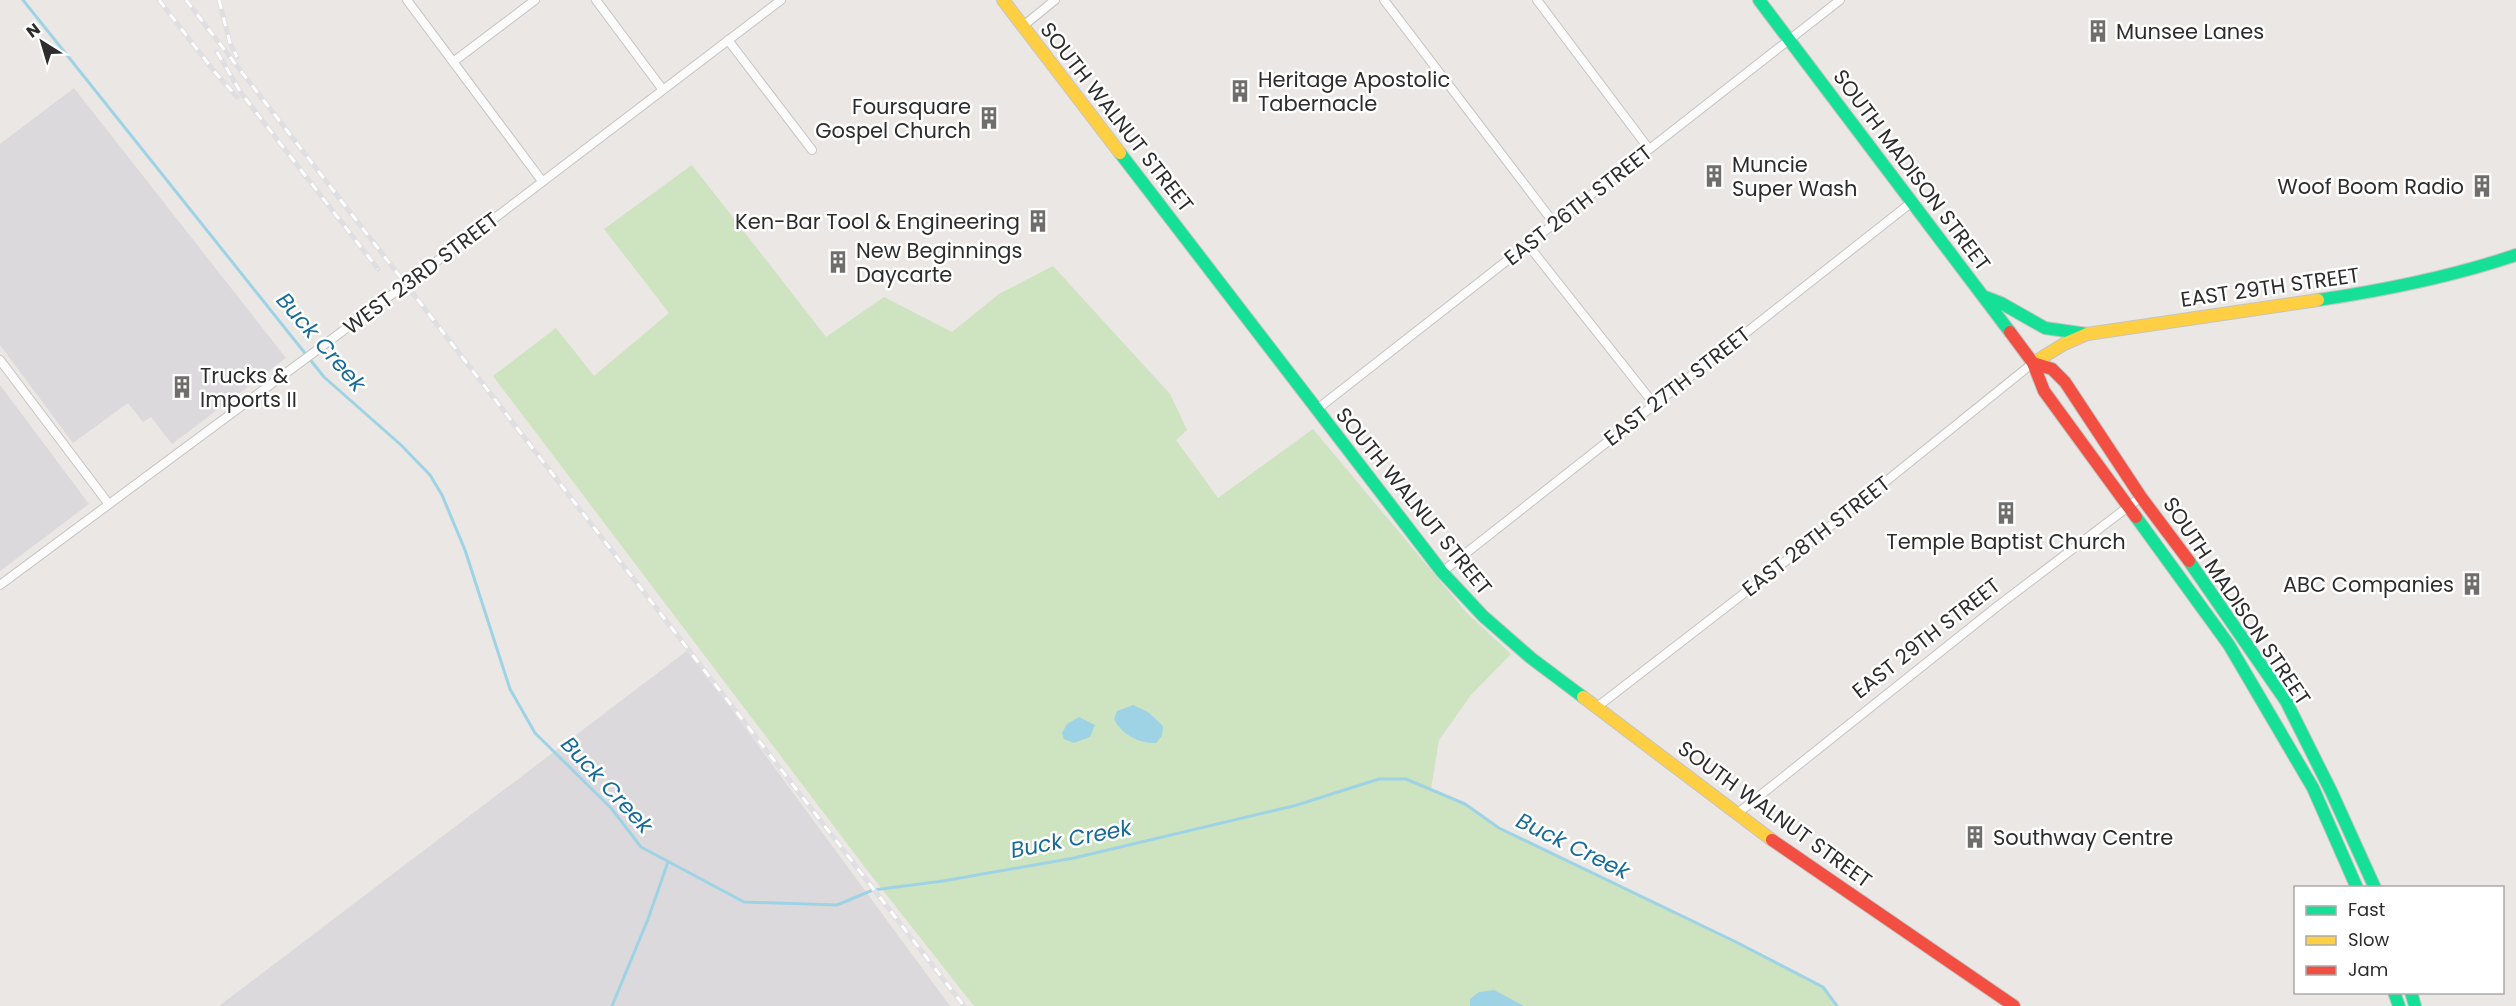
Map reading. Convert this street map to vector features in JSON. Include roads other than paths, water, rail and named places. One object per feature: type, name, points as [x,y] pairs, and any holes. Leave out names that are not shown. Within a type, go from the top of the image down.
[{"type":"main road","name":"SOUTH WALNUT STREET","points":[[1003,0],[1442,572],[1504,636],[1802,862],[2014,1006]]},
{"type":"main road","name":"SOUTH MADISON STREET","points":[[1759,0],[2033,363],[2044,391],[2229,645],[2280,728],[2313,788],[2356,886]]},
{"type":"main road","name":"EAST 29TH STREET","points":[[2033,363],[2064,344],[2087,334],[2388,290],[2455,274],[2516,255]]},
{"type":"main road","points":[[1983,296],[1998,300],[2022,316],[2054,331],[2087,334]]},
{"type":"main road","name":"SOUTH MADISON STREET","points":[[2033,363],[2052,369],[2065,382],[2141,497],[2198,573],[2286,701],[2331,791],[2373,886]]},
{"type":"street","points":[[407,0],[542,181]]},
{"type":"street","points":[[453,62],[535,0]]},
{"type":"street","points":[[596,0],[663,90]]},
{"type":"street","name":"WEST 23RD STREET","points":[[0,585],[108,503],[332,340],[781,0]]},
{"type":"street","points":[[1023,26],[1055,0]]},
{"type":"street","points":[[1384,0],[1554,224]]},
{"type":"street","points":[[1537,0],[1649,149]]},
{"type":"street","name":"EAST 26TH STREET","points":[[1316,410],[1840,0]]},
{"type":"street","points":[[728,40],[812,150]]},
{"type":"street","name":"EAST 27TH STREET","points":[[1442,572],[1912,202]]},
{"type":"street","points":[[1528,245],[1654,404]]},
{"type":"street","points":[[0,360],[108,503]]},
{"type":"street","name":"EAST 28TH STREET","points":[[1597,707],[1813,540],[2033,363]]},
{"type":"street","name":"EAST 29TH STREET","points":[[1738,813],[1990,612],[2141,497]]},
{"type":"water","points":[[1133,705],[1148,712],[1163,726],[1162,736],[1156,743],[1143,742],[1131,737],[1117,725],[1114,719],[1117,711]]},
{"type":"water","points":[[1079,717],[1095,725],[1090,737],[1074,743],[1064,739],[1062,733],[1067,724]]},
{"type":"water","points":[[1494,990],[1524,1006],[1470,1006],[1470,999],[1479,992]]},
{"type":"waterway","name":"Buck Creek","points":[[23,0],[324,377],[401,445],[430,475],[442,495],[465,550],[510,689],[535,733],[611,808],[641,847],[744,902],[837,905],[873,890],[943,881],[1074,858],[1297,805],[1379,779],[1406,779],[1465,804],[1499,828],[1734,941],[1823,987],[1837,1006]]},
{"type":"waterway","points":[[612,1006],[648,919],[668,862]]},
{"type":"railway","points":[[159,0],[237,97]]},
{"type":"railway","points":[[186,0],[964,1006]]},
{"type":"railway","points":[[219,0],[230,43],[237,57]]},
{"type":"railway","points":[[217,52],[241,93],[378,269]]},
{"type":"place","name":"Munsee Lanes","points":[[2098,31]]},
{"type":"place","name":"Heritage Apostolic Tabernacle","points":[[1240,91]]},
{"type":"place","name":"Foursquare Gospel Church","points":[[989,118]]},
{"type":"place","name":"Muncie Super Wash","points":[[1714,176]]},
{"type":"place","name":"Woof Boom Radio","points":[[2482,186]]},
{"type":"place","name":"Ken-Bar Tool & Engineering","points":[[1038,221]]},
{"type":"place","name":"New Beginnings Daycarte","points":[[838,262]]},
{"type":"place","name":"Trucks & Imports II","points":[[182,387]]},
{"type":"place","name":"Temple Baptist Church","points":[[2006,513]]},
{"type":"place","name":"ABC Companies","points":[[2472,584]]},
{"type":"place","name":"Southway Centre","points":[[1975,837]]}]
